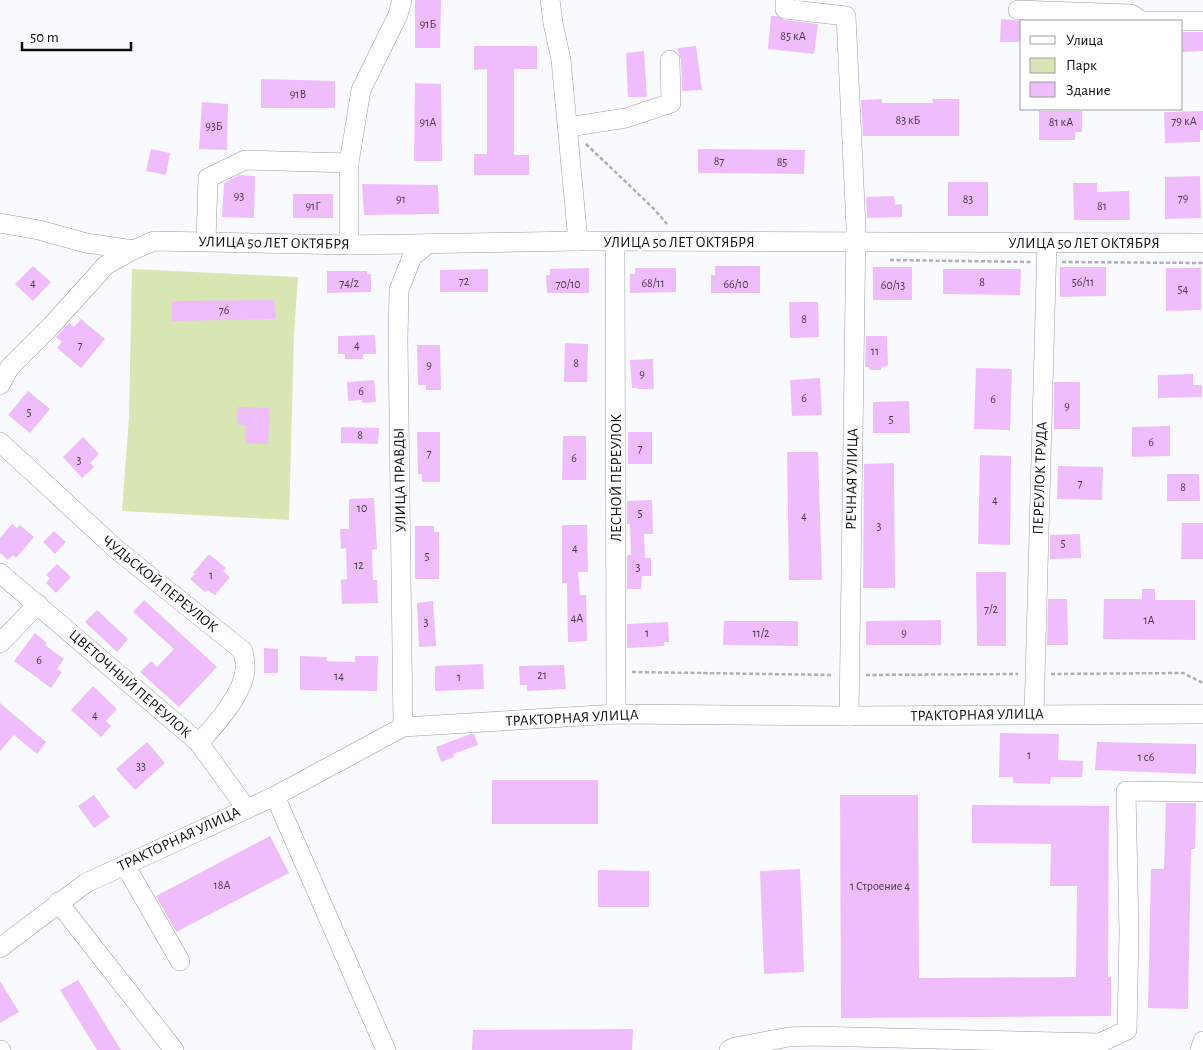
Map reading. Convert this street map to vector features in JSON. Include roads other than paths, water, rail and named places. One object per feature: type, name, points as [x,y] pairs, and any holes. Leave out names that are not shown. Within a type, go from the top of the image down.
[{"type":"street","points":[[349,244],[349,163],[361,90],[398,15],[402,0]]},
{"type":"street","points":[[550,0],[561,60],[578,242]]},
{"type":"street","name":"РЕЧНАЯ УЛИЦА","points":[[785,0],[785,9],[846,16],[856,243],[849,716]]},
{"type":"street","points":[[1018,10],[1131,14],[1142,20]]},
{"type":"street","points":[[1183,21],[1203,21]]},
{"type":"street","points":[[568,128],[626,118],[671,104],[670,60]]},
{"type":"street","points":[[206,241],[208,178],[245,160],[349,163]]},
{"type":"street","points":[[0,223],[39,230],[86,243],[133,250]]},
{"type":"street","name":"УЛИЦА 50 ЛЕТ ОКТЯБРЯ","points":[[133,250],[154,241],[349,244],[578,242],[1203,243]]},
{"type":"street","name":"ЛЕСНОЙ ПЕРЕУЛОК","points":[[615,242],[616,714]]},
{"type":"street","name":"ПЕРЕУЛОК ТРУДА","points":[[1034,714],[1047,242]]},
{"type":"street","name":"УЛИЦА ПРАВДЫ","points":[[403,727],[398,340],[400,290],[412,257],[428,244]]},
{"type":"street","points":[[0,384],[10,367],[51,326],[106,265],[133,250]]},
{"type":"street","name":"ЧУДЬСКОЙ ПЕРЕУЛОК","points":[[0,442],[116,549],[243,651],[245,671],[238,692],[223,716],[199,743]]},
{"type":"street","name":"ЦВЕТОЧНЫЙ ПЕРЕУЛОК","points":[[0,573],[199,743],[246,808]]},
{"type":"street","points":[[0,643],[38,604]]},
{"type":"street","name":"ТРАКТОРНАЯ УЛИЦА","points":[[0,948],[58,902],[86,883],[275,796],[403,727],[616,714],[849,716],[1203,714]]},
{"type":"street","points":[[729,1050],[735,1047],[789,1037],[811,1036],[1100,1043],[1127,1030],[1129,932],[1126,791],[1203,792]]},
{"type":"street","points":[[275,796],[386,1050]]},
{"type":"street","points":[[125,864],[180,961]]},
{"type":"street","points":[[58,902],[174,1050]]},
{"type":"street","points":[[1200,1050],[1203,1040]]}]
